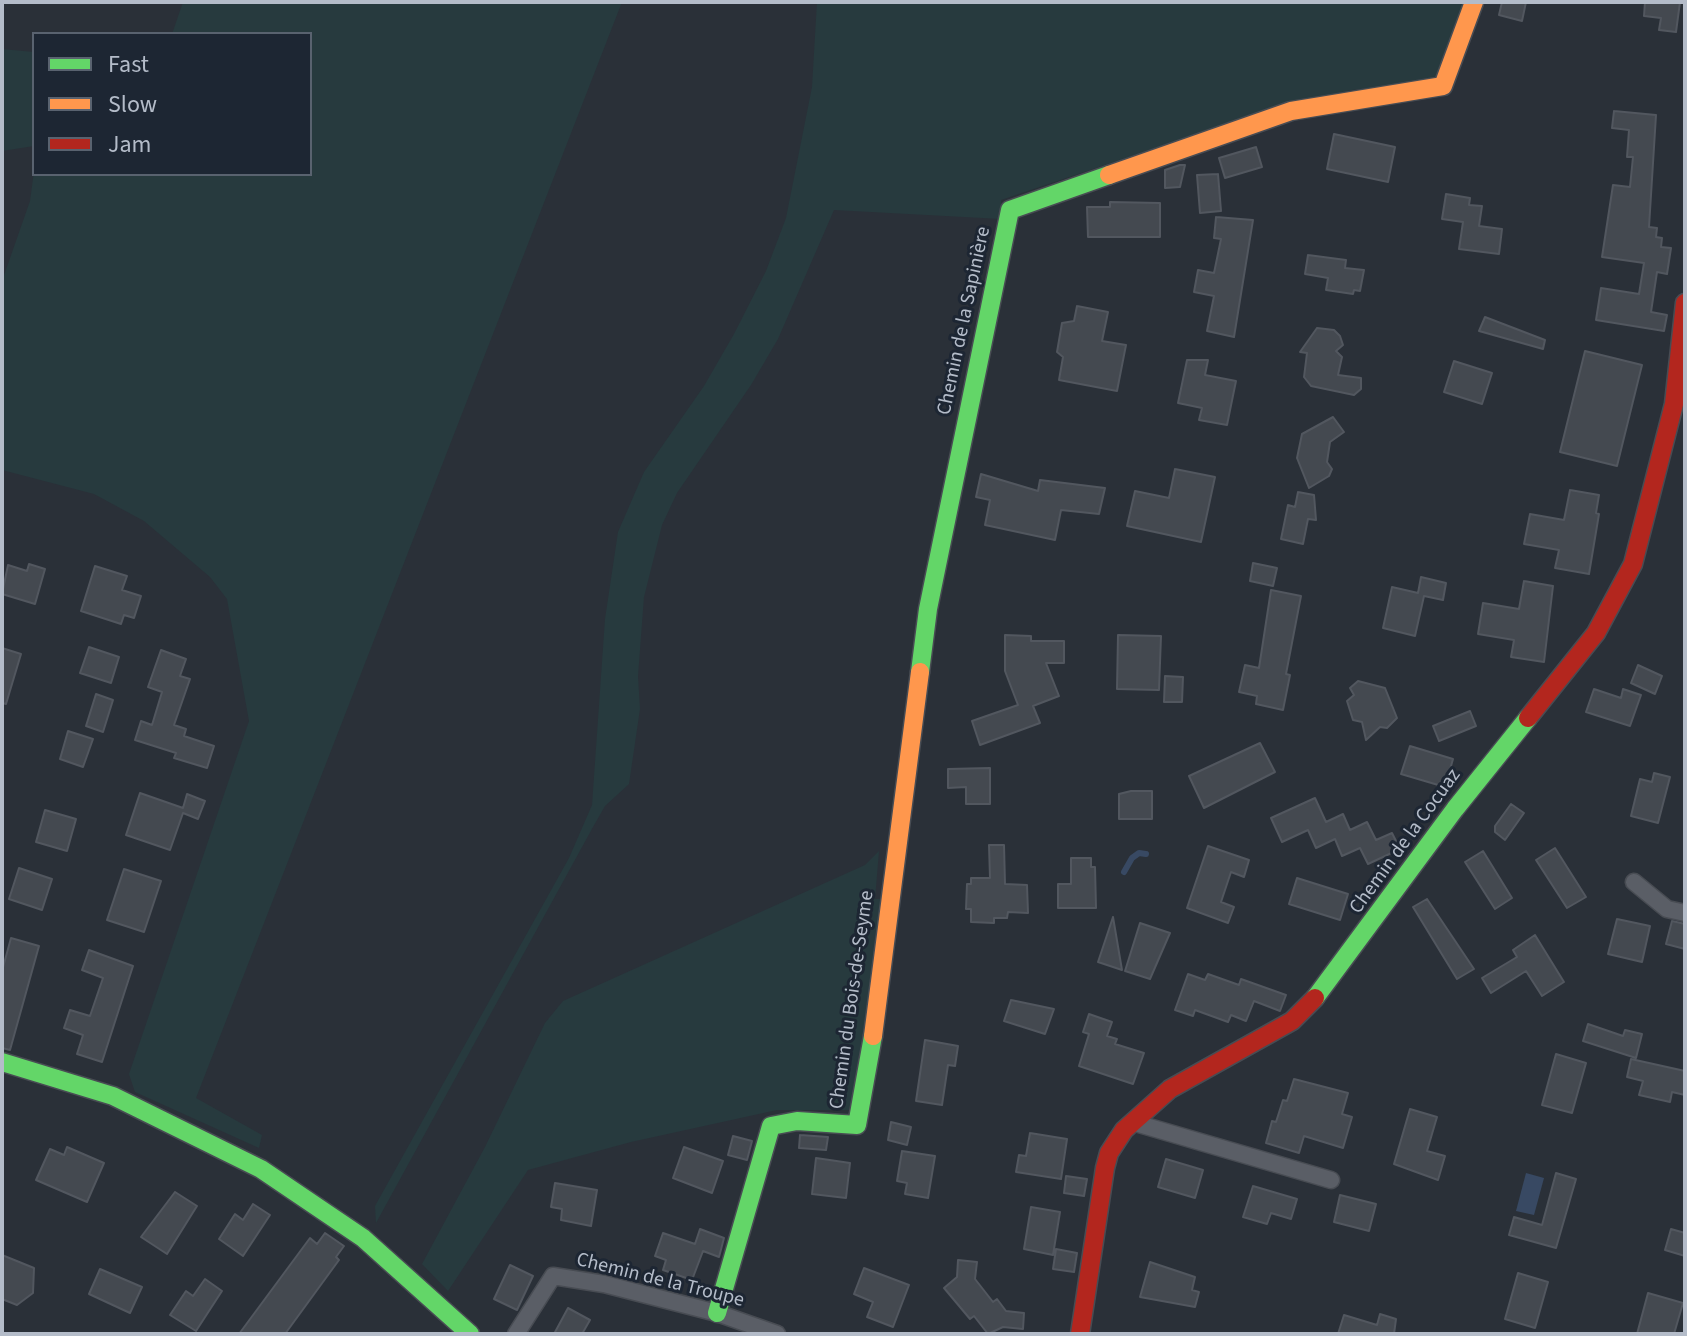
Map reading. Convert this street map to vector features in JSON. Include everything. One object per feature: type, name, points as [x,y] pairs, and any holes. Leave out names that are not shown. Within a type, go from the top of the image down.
[{"type":"street","name":"Chemin de la Sapinière","points":[[911,745],[928,609],[1010,210],[1291,111],[1443,86],[1474,2]]},
{"type":"street","name":"Chemin de la Cocuaz","points":[[1080,1334],[1105,1168],[1113,1146],[1132,1122],[1170,1089],[1292,1021],[1312,1003],[1455,809],[1596,633],[1633,564],[1639,542],[1674,404],[1685,303]]},
{"type":"street","name":"Chemin du Bois-de-Seyme","points":[[717,1313],[771,1126],[797,1121],[857,1125],[870,1061],[911,745]]},
{"type":"street","points":[[1634,882],[1667,909],[1685,913]]},
{"type":"street","points":[[2,1062],[113,1096],[202,1137],[261,1169],[363,1238],[470,1334]]},
{"type":"street","points":[[1132,1122],[1331,1180]]},
{"type":"street","name":"Chemin de la Troupe","points":[[516,1334],[553,1276],[604,1284],[717,1313],[777,1334]]},
{"type":"green space","points":[[183,2],[622,2],[196,1098],[262,1135],[259,1148],[135,1092],[129,1074],[249,721],[227,599],[210,577],[144,521],[94,494],[2,470],[2,281],[30,201],[33,176],[312,176],[312,32],[173,32]]},
{"type":"green space","points":[[817,2],[1465,2],[1439,82],[1352,90],[1283,105],[1001,200],[1001,219],[834,210],[778,339],[751,385],[677,493],[662,525],[644,597],[638,676],[640,709],[629,784],[605,806],[376,1223],[375,1206],[569,858],[592,805],[605,619],[618,532],[644,472],[704,386],[734,334],[766,271],[786,218],[812,87]]},
{"type":"green space","points":[[2,49],[32,52],[32,146],[2,151]]},
{"type":"green space","points":[[879,851],[875,899],[884,899],[864,1057],[849,1110],[777,1110],[631,1142],[528,1170],[448,1291],[422,1264],[485,1147],[545,1023],[563,1001],[865,865]]},
{"type":"water","points":[[1526,1173],[1544,1178],[1534,1215],[1516,1211]]},
{"type":"building","points":[[1502,2],[1526,2],[1522,21],[1499,15]]},
{"type":"building","points":[[1645,2],[1680,2],[1676,32],[1659,30],[1661,18],[1644,16]]},
{"type":"building","points":[[1614,111],[1656,115],[1649,227],[1657,228],[1656,237],[1662,238],[1661,247],[1671,248],[1667,274],[1657,272],[1651,312],[1667,315],[1664,331],[1596,320],[1601,288],[1639,294],[1644,263],[1602,257],[1613,185],[1630,187],[1633,157],[1627,157],[1629,130],[1612,128]]},
{"type":"building","points":[[1334,134],[1395,147],[1388,182],[1327,169]]},
{"type":"building","points":[[1256,147],[1262,167],[1225,178],[1219,158]]},
{"type":"building","points":[[1185,165],[1180,187],[1165,188],[1165,170]]},
{"type":"building","points":[[1218,174],[1221,211],[1200,213],[1197,175]]},
{"type":"building","points":[[1446,194],[1470,198],[1469,205],[1482,206],[1479,226],[1502,229],[1499,254],[1459,249],[1463,222],[1442,219]]},
{"type":"building","points":[[1110,202],[1160,203],[1160,237],[1088,237],[1087,207],[1110,207]]},
{"type":"building","points":[[1216,217],[1253,220],[1234,337],[1207,331],[1214,296],[1194,292],[1198,270],[1214,273],[1221,239],[1214,238]]},
{"type":"building","points":[[1308,255],[1346,260],[1345,268],[1364,270],[1360,291],[1354,290],[1353,294],[1326,290],[1328,278],[1305,274]]},
{"type":"building","points":[[1077,306],[1108,312],[1102,341],[1126,345],[1117,391],[1059,380],[1063,357],[1057,352],[1062,323],[1074,321]]},
{"type":"building","points":[[1485,317],[1545,340],[1543,349],[1479,331]]},
{"type":"building","points":[[1317,328],[1334,330],[1340,336],[1343,345],[1336,351],[1342,357],[1338,375],[1361,378],[1361,389],[1354,395],[1311,386],[1304,377],[1307,353],[1300,352]]},
{"type":"building","points":[[1585,351],[1642,365],[1617,466],[1560,452]]},
{"type":"building","points":[[1187,360],[1208,360],[1205,375],[1236,381],[1227,425],[1199,420],[1202,408],[1178,403]]},
{"type":"building","points":[[1454,361],[1492,373],[1482,404],[1444,392]]},
{"type":"building","points":[[1333,417],[1344,432],[1330,442],[1327,462],[1332,469],[1329,476],[1309,488],[1297,458],[1302,434]]},
{"type":"building","points":[[1175,469],[1215,477],[1201,542],[1127,526],[1135,491],[1169,498]]},
{"type":"building","points":[[981,474],[1038,491],[1040,480],[1105,488],[1099,514],[1061,510],[1055,540],[985,525],[990,500],[976,497]]},
{"type":"building","points":[[1570,490],[1599,495],[1589,574],[1555,568],[1559,550],[1524,544],[1530,514],[1564,520]]},
{"type":"building","points":[[1298,492],[1314,495],[1316,520],[1308,519],[1303,544],[1281,539],[1288,505],[1295,507]]},
{"type":"building","points":[[1253,563],[1277,568],[1273,586],[1250,581]]},
{"type":"building","points":[[29,564],[45,569],[35,604],[2,594],[8,565],[27,571]]},
{"type":"building","points":[[95,566],[127,576],[122,590],[141,596],[134,618],[124,615],[121,624],[81,611]]},
{"type":"building","points":[[1421,577],[1446,583],[1443,600],[1424,596],[1415,636],[1383,628],[1392,587],[1418,593]]},
{"type":"building","points":[[1524,581],[1553,586],[1544,662],[1511,657],[1514,640],[1478,634],[1483,603],[1519,609]]},
{"type":"building","points":[[1271,590],[1301,596],[1286,674],[1290,675],[1283,710],[1256,704],[1257,696],[1239,692],[1245,665],[1259,668]]},
{"type":"building","points":[[1005,635],[1031,636],[1031,641],[1064,641],[1064,663],[1046,663],[1059,696],[1033,706],[1040,723],[980,745],[972,721],[1018,705],[1005,671]]},
{"type":"building","points":[[1118,635],[1161,636],[1159,690],[1117,689]]},
{"type":"building","points":[[89,647],[119,657],[111,683],[80,673]]},
{"type":"building","points":[[2,648],[21,654],[6,704],[2,703]]},
{"type":"building","points":[[161,650],[186,659],[180,676],[190,679],[174,725],[186,729],[184,736],[214,746],[207,768],[174,758],[176,753],[135,740],[141,721],[152,725],[162,692],[148,687]]},
{"type":"building","points":[[1638,665],[1662,676],[1655,694],[1631,683]]},
{"type":"building","points":[[1165,676],[1183,677],[1182,702],[1164,702]]},
{"type":"building","points":[[1358,681],[1385,688],[1397,718],[1387,728],[1380,727],[1366,740],[1362,722],[1353,720],[1347,701],[1354,695],[1350,688]]},
{"type":"building","points":[[1594,689],[1621,698],[1623,689],[1641,695],[1630,726],[1586,712]]},
{"type":"building","points":[[96,694],[113,700],[103,732],[86,726]]},
{"type":"building","points":[[1470,711],[1476,726],[1439,741],[1433,726]]},
{"type":"building","points":[[68,731],[93,739],[83,767],[60,759]]},
{"type":"building","points":[[1260,743],[1275,772],[1204,808],[1189,776]]},
{"type":"building","points":[[1410,746],[1453,759],[1445,787],[1401,774]]},
{"type":"building","points":[[990,768],[990,804],[966,804],[966,787],[948,788],[948,769]]},
{"type":"building","points":[[1654,773],[1670,777],[1658,823],[1631,816],[1640,779],[1652,782]]},
{"type":"building","points":[[1152,791],[1152,819],[1119,819],[1119,794]]},
{"type":"building","points":[[140,793],[183,808],[187,794],[205,801],[198,819],[183,813],[170,850],[126,835]]},
{"type":"building","points":[[1315,798],[1326,822],[1343,814],[1350,830],[1367,822],[1376,840],[1392,833],[1400,849],[1368,864],[1360,848],[1342,856],[1335,839],[1316,848],[1308,830],[1282,842],[1271,818]]},
{"type":"building","points":[[1511,804],[1524,813],[1505,840],[1495,832],[1495,826]]},
{"type":"building","points":[[45,810],[76,819],[67,851],[36,842]]},
{"type":"building","points":[[989,845],[1004,845],[1005,884],[1027,885],[1028,913],[1008,912],[1007,918],[994,918],[994,923],[971,922],[971,909],[966,909],[967,884],[971,884],[971,878],[990,878]]},
{"type":"building","points":[[1208,846],[1249,860],[1244,877],[1231,872],[1221,902],[1234,907],[1228,923],[1187,908]]},
{"type":"building","points":[[1555,848],[1586,897],[1567,908],[1536,860]]},
{"type":"building","points":[[1483,851],[1512,898],[1495,909],[1465,862]]},
{"type":"building","points":[[1071,858],[1091,858],[1091,867],[1095,867],[1096,908],[1058,908],[1058,884],[1071,884]]},
{"type":"building","points":[[19,868],[52,879],[42,910],[9,899]]},
{"type":"building","points":[[124,869],[161,881],[144,932],[107,920]]},
{"type":"building","points":[[1297,878],[1348,894],[1340,920],[1289,904]]},
{"type":"building","points":[[1427,899],[1474,969],[1457,979],[1413,907]]},
{"type":"building","points":[[1113,917],[1122,970],[1098,962]]},
{"type":"building","points":[[1617,919],[1650,926],[1642,962],[1608,954]]},
{"type":"building","points":[[1672,921],[1685,924],[1685,949],[1666,944]]},
{"type":"building","points":[[1140,923],[1170,933],[1150,979],[1125,971]]},
{"type":"building","points":[[1535,935],[1564,982],[1542,996],[1526,971],[1491,993],[1482,978],[1517,957],[1513,950]]},
{"type":"building","points":[[11,938],[39,946],[10,1050],[2,1048],[2,971]]},
{"type":"building","points":[[89,950],[133,966],[102,1062],[77,1054],[83,1035],[64,1028],[70,1010],[90,1016],[103,978],[82,970]]},
{"type":"building","points":[[1188,974],[1205,980],[1208,974],[1239,985],[1241,979],[1286,995],[1280,1011],[1254,1001],[1246,1021],[1231,1015],[1228,1022],[1195,1010],[1193,1016],[1175,1010]]},
{"type":"building","points":[[1011,1000],[1054,1009],[1045,1034],[1004,1021]]},
{"type":"building","points":[[1089,1014],[1112,1022],[1107,1036],[1117,1039],[1115,1044],[1144,1053],[1133,1084],[1079,1066],[1089,1034],[1083,1032]]},
{"type":"building","points":[[1588,1024],[1623,1036],[1625,1030],[1642,1034],[1636,1058],[1583,1041]]},
{"type":"building","points":[[925,1040],[958,1046],[955,1066],[948,1065],[942,1105],[916,1101]]},
{"type":"building","points":[[1556,1054],[1586,1063],[1572,1113],[1542,1105]]},
{"type":"building","points":[[1631,1059],[1685,1071],[1685,1095],[1672,1092],[1670,1102],[1639,1095],[1643,1081],[1627,1077]]},
{"type":"building","points":[[1294,1079],[1348,1093],[1342,1114],[1352,1117],[1343,1148],[1304,1136],[1299,1153],[1266,1143],[1272,1121],[1276,1122],[1283,1100],[1287,1101]]},
{"type":"building","points":[[1410,1109],[1437,1117],[1427,1151],[1445,1156],[1438,1180],[1394,1164]]},
{"type":"building","points":[[891,1122],[911,1127],[907,1145],[888,1140]]},
{"type":"building","points":[[1030,1133],[1067,1139],[1061,1179],[1016,1172],[1019,1155],[1026,1156]]},
{"type":"building","points":[[800,1135],[828,1137],[826,1150],[799,1148]]},
{"type":"building","points":[[733,1136],[752,1141],[747,1160],[728,1155]]},
{"type":"building","points":[[67,1147],[104,1163],[87,1202],[36,1180],[50,1149],[64,1155]]},
{"type":"building","points":[[684,1147],[723,1161],[712,1193],[673,1178]]},
{"type":"building","points":[[902,1151],[935,1156],[928,1198],[905,1194],[907,1183],[897,1181]]},
{"type":"building","points":[[816,1158],[850,1163],[846,1198],[812,1194]]},
{"type":"building","points":[[1166,1159],[1203,1170],[1195,1198],[1158,1187]]},
{"type":"building","points":[[1556,1173],[1576,1179],[1556,1248],[1509,1235],[1514,1217],[1542,1225]]},
{"type":"building","points":[[1066,1176],[1087,1179],[1084,1196],[1064,1193]]},
{"type":"building","points":[[555,1183],[597,1190],[591,1226],[561,1220],[562,1209],[551,1207]]},
{"type":"building","points":[[1253,1186],[1297,1199],[1291,1219],[1271,1213],[1267,1224],[1243,1217]]},
{"type":"building","points":[[175,1192],[197,1206],[167,1254],[141,1237]]},
{"type":"building","points":[[1340,1195],[1376,1204],[1369,1231],[1334,1222]]},
{"type":"building","points":[[253,1204],[270,1215],[243,1256],[219,1239],[235,1214],[243,1220]]},
{"type":"building","points":[[1031,1207],[1060,1212],[1053,1255],[1024,1249]]},
{"type":"building","points":[[700,1229],[724,1238],[719,1257],[703,1251],[692,1280],[663,1270],[666,1260],[655,1256],[663,1233],[695,1244]]},
{"type":"building","points":[[1671,1229],[1685,1233],[1685,1256],[1665,1250]]},
{"type":"building","points":[[325,1233],[344,1246],[336,1257],[339,1260],[285,1334],[239,1334],[310,1238],[317,1244]]},
{"type":"building","points":[[1056,1249],[1077,1253],[1074,1272],[1053,1269]]},
{"type":"building","points":[[2,1255],[34,1268],[33,1293],[17,1305],[2,1299]]},
{"type":"building","points":[[958,1260],[977,1262],[975,1279],[993,1302],[997,1299],[1006,1311],[1024,1313],[1023,1329],[1003,1327],[988,1334],[974,1316],[970,1319],[944,1288],[957,1277]]},
{"type":"building","points":[[1150,1262],[1195,1277],[1192,1290],[1199,1292],[1195,1307],[1140,1297]]},
{"type":"building","points":[[510,1265],[533,1276],[517,1310],[494,1299]]},
{"type":"building","points":[[864,1268],[909,1285],[893,1327],[867,1317],[873,1302],[854,1294]]},
{"type":"building","points":[[100,1269],[142,1287],[130,1313],[89,1294]]},
{"type":"building","points":[[1518,1273],[1548,1282],[1535,1328],[1505,1319]]},
{"type":"building","points":[[205,1279],[222,1291],[196,1331],[170,1315],[186,1291],[193,1296]]},
{"type":"building","points":[[1648,1293],[1683,1303],[1674,1334],[1637,1334]]},
{"type":"building","points":[[568,1308],[590,1320],[582,1334],[554,1334]]},
{"type":"building","points":[[1380,1314],[1396,1319],[1394,1334],[1338,1334],[1344,1315],[1377,1325]]},
{"type":"waterway","points":[[1124,872],[1132,858],[1139,853],[1146,854]]},
{"type":"traffic: fast","points":[[920,672],[928,609],[1010,210],[1109,175]]},
{"type":"traffic: fast","points":[[1315,998],[1455,809],[1528,718]]},
{"type":"traffic: fast","points":[[717,1313],[771,1126],[797,1121],[857,1125],[873,1036]]},
{"type":"traffic: fast","points":[[2,1062],[113,1096],[261,1169],[363,1238],[470,1334]]},
{"type":"traffic: slow","points":[[1109,175],[1291,111],[1443,86],[1474,2]]},
{"type":"traffic: slow","points":[[873,1036],[920,672]]},
{"type":"traffic: jam","points":[[1528,718],[1596,633],[1633,564],[1674,404],[1685,303]]},
{"type":"traffic: jam","points":[[1080,1334],[1105,1168],[1109,1153],[1124,1130],[1170,1089],[1292,1021],[1315,998]]}]
